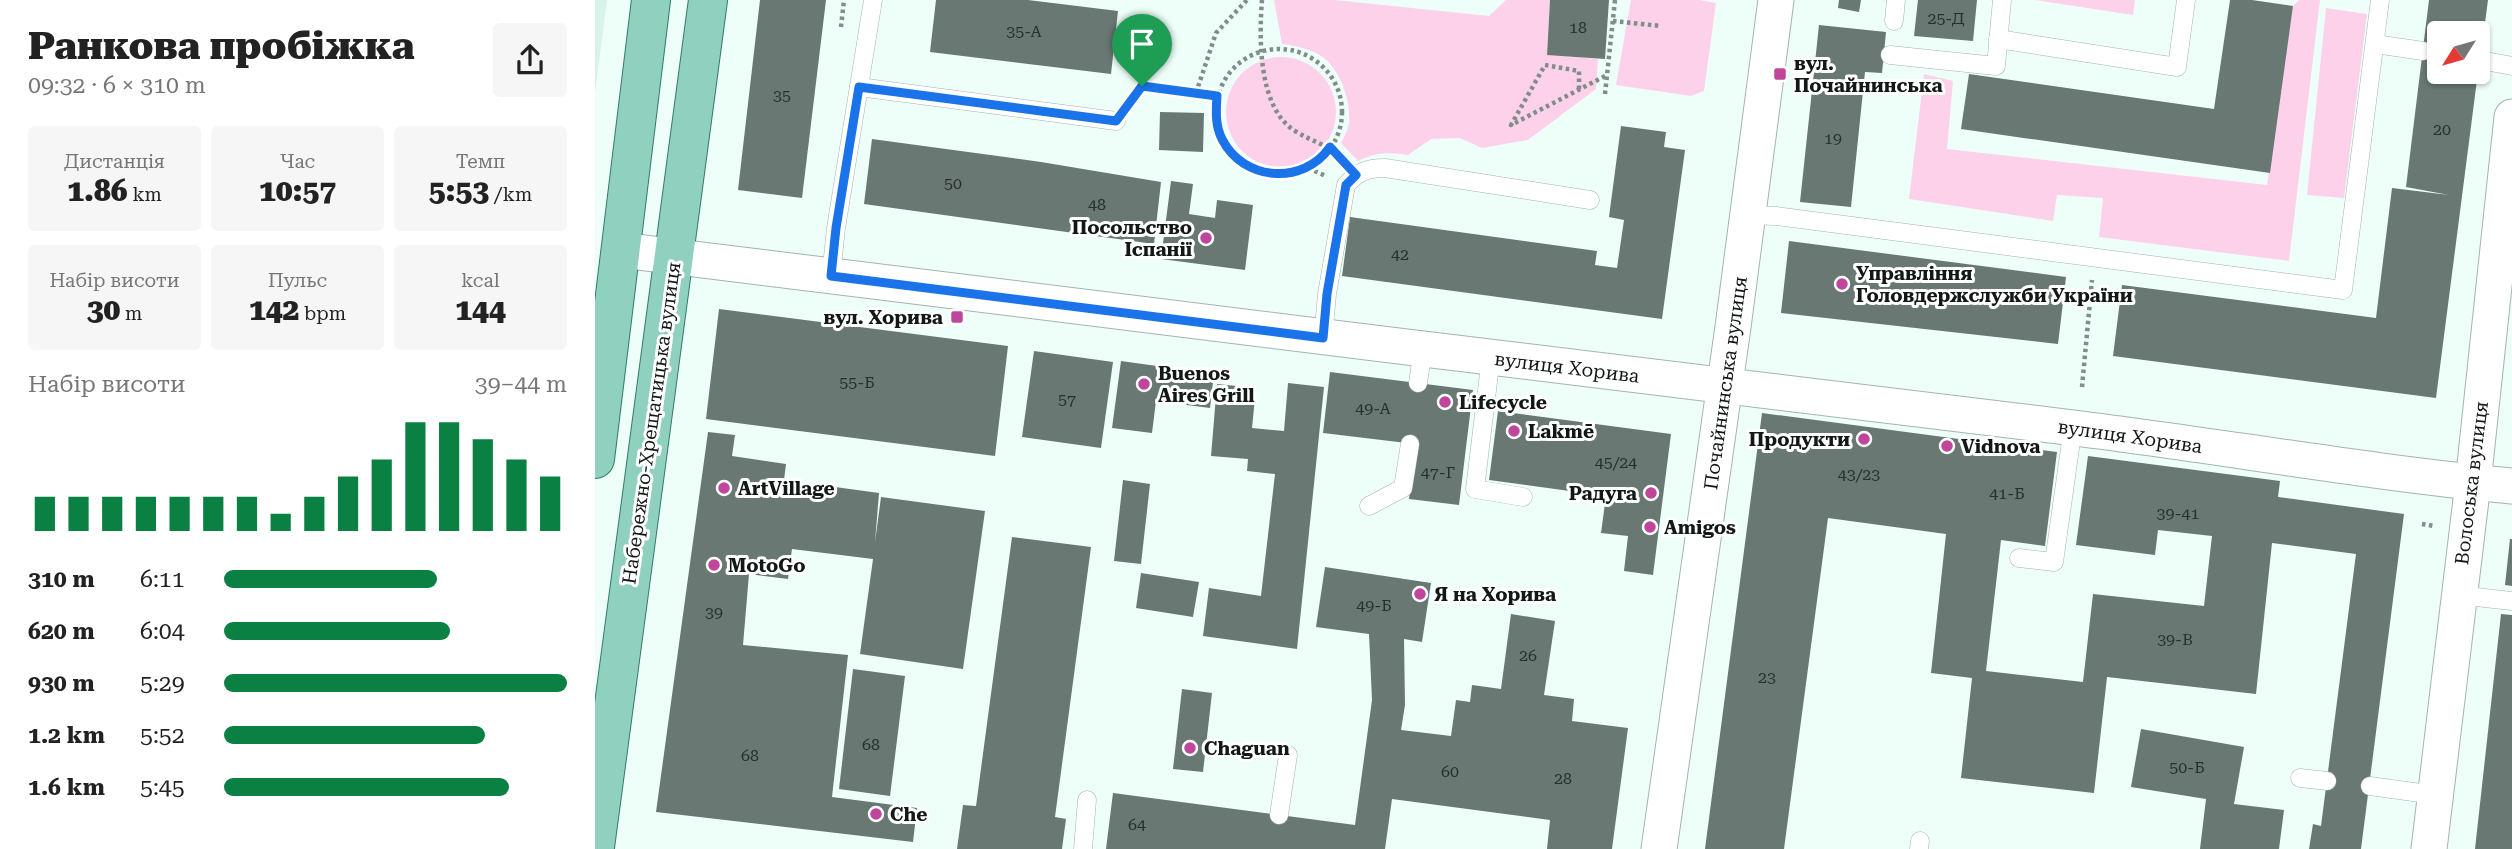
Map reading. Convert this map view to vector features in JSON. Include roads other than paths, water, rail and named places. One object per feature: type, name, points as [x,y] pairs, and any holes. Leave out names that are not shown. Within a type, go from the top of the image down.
[{"type":"main road","points":[[595,459],[651,0]]},
{"type":"main road","name":"Набережно-Хрещатицька вулиця","points":[[595,847],[708,0]]},
{"type":"street","name":"Почайнинська вулиця","points":[[1658,849],[1776,0]]},
{"type":"street","name":"Волоська вулиця","points":[[2429,849],[2473,482],[2512,117]]},
{"type":"street","name":"вулиця Хорива","points":[[621,250],[1323,338],[1420,366],[1491,357],[2073,427],[2408,475],[2512,486]]},
{"type":"lane","points":[[831,276],[836,228],[873,0]]},
{"type":"lane","points":[[1894,21],[1896,0]]},
{"type":"lane","points":[[1890,55],[1996,66],[2002,0]]},
{"type":"lane","points":[[1999,39],[2177,67],[2186,0]]},
{"type":"lane","points":[[1748,215],[1776,216],[2343,290],[2380,0]]},
{"type":"lane","points":[[2375,44],[2423,51]]},
{"type":"lane","points":[[2490,62],[2512,66]]},
{"type":"lane","points":[[859,87],[1116,121]]},
{"type":"lane","points":[[1323,338],[1346,185],[1368,168],[1385,168],[1590,200]]},
{"type":"lane","points":[[1491,357],[1475,489],[1524,497]]},
{"type":"lane","points":[[2019,558],[2054,562],[2073,427]]},
{"type":"lane","points":[[1369,506],[1403,488],[1410,443]]},
{"type":"lane","points":[[2458,595],[2512,601]]},
{"type":"lane","points":[[1279,815],[1288,755]]},
{"type":"lane","points":[[2300,778],[2327,781]]},
{"type":"lane","points":[[2369,786],[2435,795]]},
{"type":"lane","points":[[1083,849],[1087,800]]},
{"type":"place","name":"вул. Почайнинська","points":[[1780,74]]},
{"type":"place","name":"Посольство Іспанії","points":[[1206,238]]},
{"type":"place","name":"Управління Головдержслужби України","points":[[1842,284]]},
{"type":"place","name":"вул. Хорива","points":[[957,317]]},
{"type":"place","name":"Buenos Aires Grill","points":[[1144,384]]},
{"type":"place","name":"Lifecycle","points":[[1445,402]]},
{"type":"place","name":"Lakmē","points":[[1514,431]]},
{"type":"place","name":"Продукти","points":[[1864,439]]},
{"type":"place","name":"Vidnova","points":[[1947,446]]},
{"type":"place","name":"ArtVillage","points":[[724,488]]},
{"type":"place","name":"Радуга","points":[[1651,493]]},
{"type":"place","name":"Amigos","points":[[1650,527]]},
{"type":"place","name":"MotoGo","points":[[714,565]]},
{"type":"place","name":"Я на Хорива","points":[[1420,594]]},
{"type":"place","name":"Chaguan","points":[[1190,748]]},
{"type":"place","name":"Che","points":[[876,814]]}]
